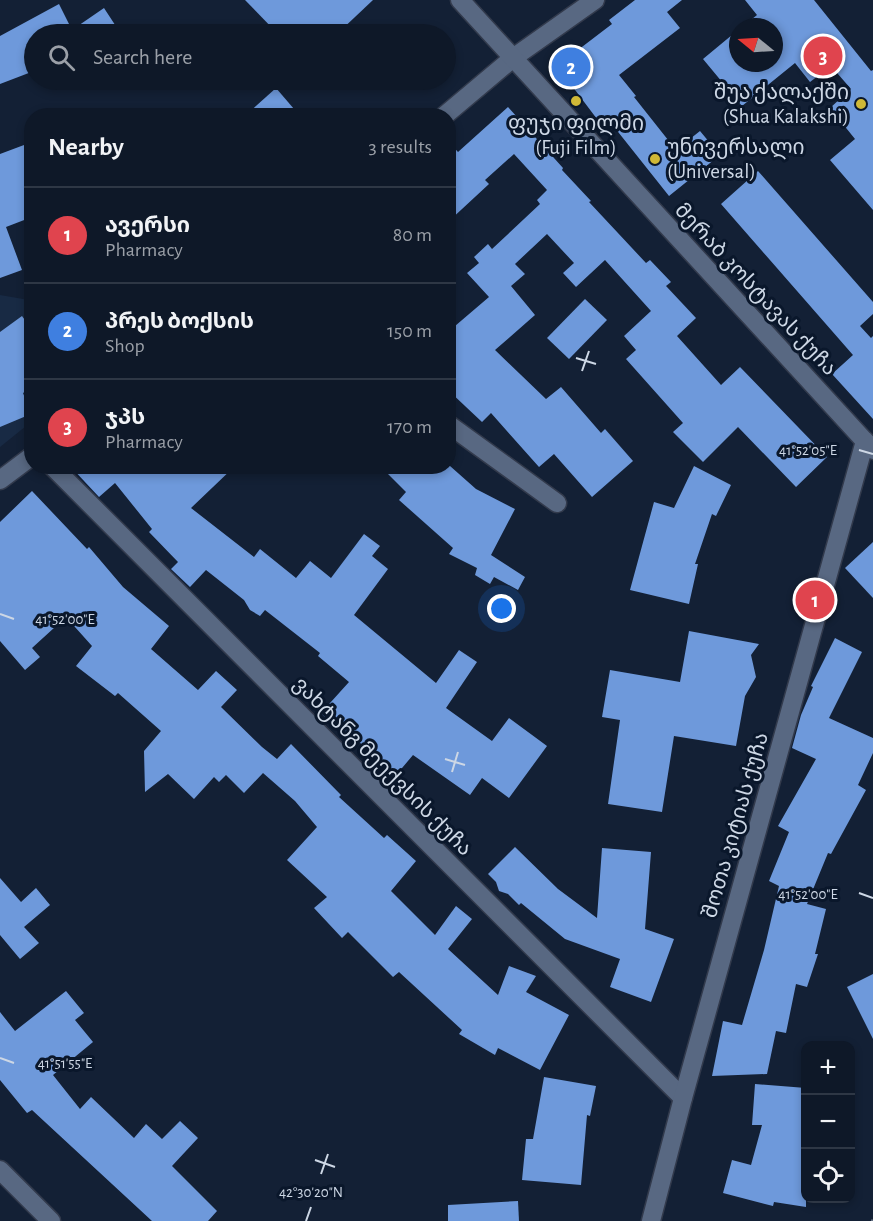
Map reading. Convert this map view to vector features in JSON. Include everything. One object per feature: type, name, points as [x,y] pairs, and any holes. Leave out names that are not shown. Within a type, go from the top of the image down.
[{"type":"street","name":"მერაბ კოსტავას ქუჩა","points":[[460,0],[869,446]]},
{"type":"street","points":[[454,108],[513,58],[595,0]]},
{"type":"street","points":[[456,430],[556,503]]},
{"type":"street","name":"შოთა კიტიას ქუჩა","points":[[651,1221],[683,1098],[869,446]]},
{"type":"street","points":[[0,480],[24,462]]},
{"type":"street","name":"ვახტანგ მეექვსის ქუჩა","points":[[60,474],[683,1098]]},
{"type":"street","points":[[0,1170],[51,1221]]},
{"type":"shaded area","points":[[0,295],[24,299],[24,428],[0,447]]},
{"type":"building","points":[[245,0],[373,0],[348,24],[268,24]]},
{"type":"building","points":[[635,0],[682,0],[667,12],[680,28],[619,75],[676,150],[700,131],[720,155],[669,196],[607,118],[600,123],[557,66],[612,24],[609,20]]},
{"type":"building","points":[[745,0],[814,0],[871,71],[873,70],[873,210],[830,160],[855,139],[830,108],[851,89],[831,66],[810,82],[795,63],[742,106],[703,59],[729,37],[729,72],[783,72],[783,18],[753,18],[757,15]]},
{"type":"building","points":[[59,4],[69,24],[24,24],[24,75],[0,84],[0,36]]},
{"type":"building","points":[[104,8],[114,24],[81,24]]},
{"type":"building","points":[[274,90],[278,90],[293,108],[254,108]]},
{"type":"building","points":[[508,107],[563,168],[562,170],[591,201],[589,202],[646,263],[650,260],[671,282],[666,286],[696,318],[677,336],[721,385],[740,367],[827,457],[796,487],[738,427],[703,462],[673,432],[683,423],[626,359],[636,350],[624,336],[651,311],[605,260],[576,287],[563,273],[574,263],[547,234],[515,264],[525,274],[511,286],[535,315],[495,350],[546,399],[561,387],[601,433],[605,429],[633,461],[592,497],[554,454],[539,467],[491,413],[482,422],[456,398],[456,325],[489,297],[467,273],[479,263],[474,257],[488,244],[492,249],[540,204],[537,200],[547,190],[514,154],[485,180],[489,184],[456,215],[456,150],[458,152]]},
{"type":"building","points":[[24,145],[24,220],[6,227],[22,270],[0,278],[0,154]]},
{"type":"building","points":[[758,171],[873,302],[873,314],[860,326],[871,338],[873,336],[873,419],[832,374],[853,355],[721,204]]},
{"type":"building","points":[[585,299],[607,320],[569,359],[547,338]]},
{"type":"building","points":[[22,316],[24,319],[24,417],[0,427],[0,332]]},
{"type":"building","points":[[694,466],[731,485],[716,516],[712,514],[695,564],[698,564],[689,604],[630,590],[654,502],[674,508]]},
{"type":"building","points":[[456,471],[476,489],[515,509],[491,555],[525,577],[518,590],[494,577],[490,584],[475,575],[477,568],[449,554],[453,548],[399,500],[406,492],[388,474],[456,474]]},
{"type":"building","points":[[77,474],[227,474],[191,508],[254,557],[260,549],[296,578],[310,561],[331,578],[364,534],[380,546],[372,556],[388,569],[354,615],[436,683],[459,650],[477,662],[446,708],[492,741],[509,718],[547,746],[509,798],[482,778],[470,795],[413,755],[397,774],[359,742],[356,745],[321,713],[349,682],[318,656],[320,653],[265,610],[260,616],[250,610],[244,600],[206,570],[190,587],[171,569],[178,562],[149,532],[152,529],[115,483],[99,497]]},
{"type":"building","points":[[32,491],[87,549],[89,547],[123,587],[169,626],[151,649],[198,690],[216,671],[237,690],[221,707],[262,747],[277,759],[291,744],[341,795],[339,797],[384,838],[387,835],[416,861],[391,891],[435,935],[456,906],[472,919],[448,949],[498,995],[509,966],[536,976],[526,992],[569,1015],[540,1070],[498,1048],[495,1055],[459,1034],[462,1030],[399,972],[393,977],[348,932],[342,938],[314,908],[327,897],[287,860],[317,827],[295,801],[263,773],[244,793],[226,775],[219,782],[214,777],[194,799],[168,774],[145,792],[144,751],[161,731],[118,693],[115,696],[76,666],[92,646],[66,617],[32,648],[40,657],[25,670],[0,641],[0,522]]},
{"type":"building","points":[[873,542],[873,598],[845,568]]},
{"type":"building","points":[[689,631],[759,644],[751,655],[756,677],[745,696],[736,746],[674,736],[662,812],[608,804],[620,720],[602,717],[610,670],[680,682]]},
{"type":"building","points":[[835,638],[862,652],[829,718],[873,738],[873,753],[858,785],[866,790],[831,854],[828,853],[807,904],[826,909],[815,954],[818,954],[807,987],[796,984],[786,1033],[776,1031],[767,1074],[712,1076],[723,1021],[742,1025],[764,950],[779,886],[769,881],[789,832],[778,826],[816,759],[792,748],[801,715],[813,687],[811,686]]},
{"type":"building","points":[[515,847],[558,889],[597,918],[602,848],[651,852],[645,929],[674,939],[651,1002],[610,987],[620,959],[565,939],[521,903],[519,905],[508,894],[499,891],[496,882],[488,874]]},
{"type":"building","points":[[0,878],[21,902],[36,888],[50,905],[24,927],[39,943],[20,959],[0,935]]},
{"type":"building","points":[[873,974],[873,1039],[847,987]]},
{"type":"building","points":[[66,991],[84,1013],[75,1020],[93,1042],[53,1075],[80,1109],[91,1097],[134,1138],[146,1124],[162,1139],[180,1121],[198,1138],[172,1166],[217,1211],[208,1221],[152,1221],[32,1110],[27,1113],[0,1080],[0,1012],[15,1031]]},
{"type":"building","points":[[544,1077],[596,1086],[590,1116],[587,1115],[581,1185],[522,1180],[526,1139],[533,1139]]},
{"type":"building","points":[[755,1084],[801,1088],[801,1203],[806,1203],[806,1207],[774,1202],[773,1206],[723,1193],[732,1160],[751,1165],[762,1125],[752,1125]]},
{"type":"building","points":[[518,1201],[519,1221],[448,1221],[448,1205]]},
{"type":"place","name":"ჯპს","points":[[823,56]]},
{"type":"place","name":"პრეს ბოქსის","points":[[571,67]]},
{"type":"place","name":"ფუჯი ფილმი (Fuji Film)","points":[[576,101]]},
{"type":"place","name":"შუა ქალაქში (Shua Kalakshi)","points":[[861,104]]},
{"type":"place","name":"უნივერსალი (Universal)","points":[[655,159]]},
{"type":"place","name":"ავერსი","points":[[815,600]]}]
